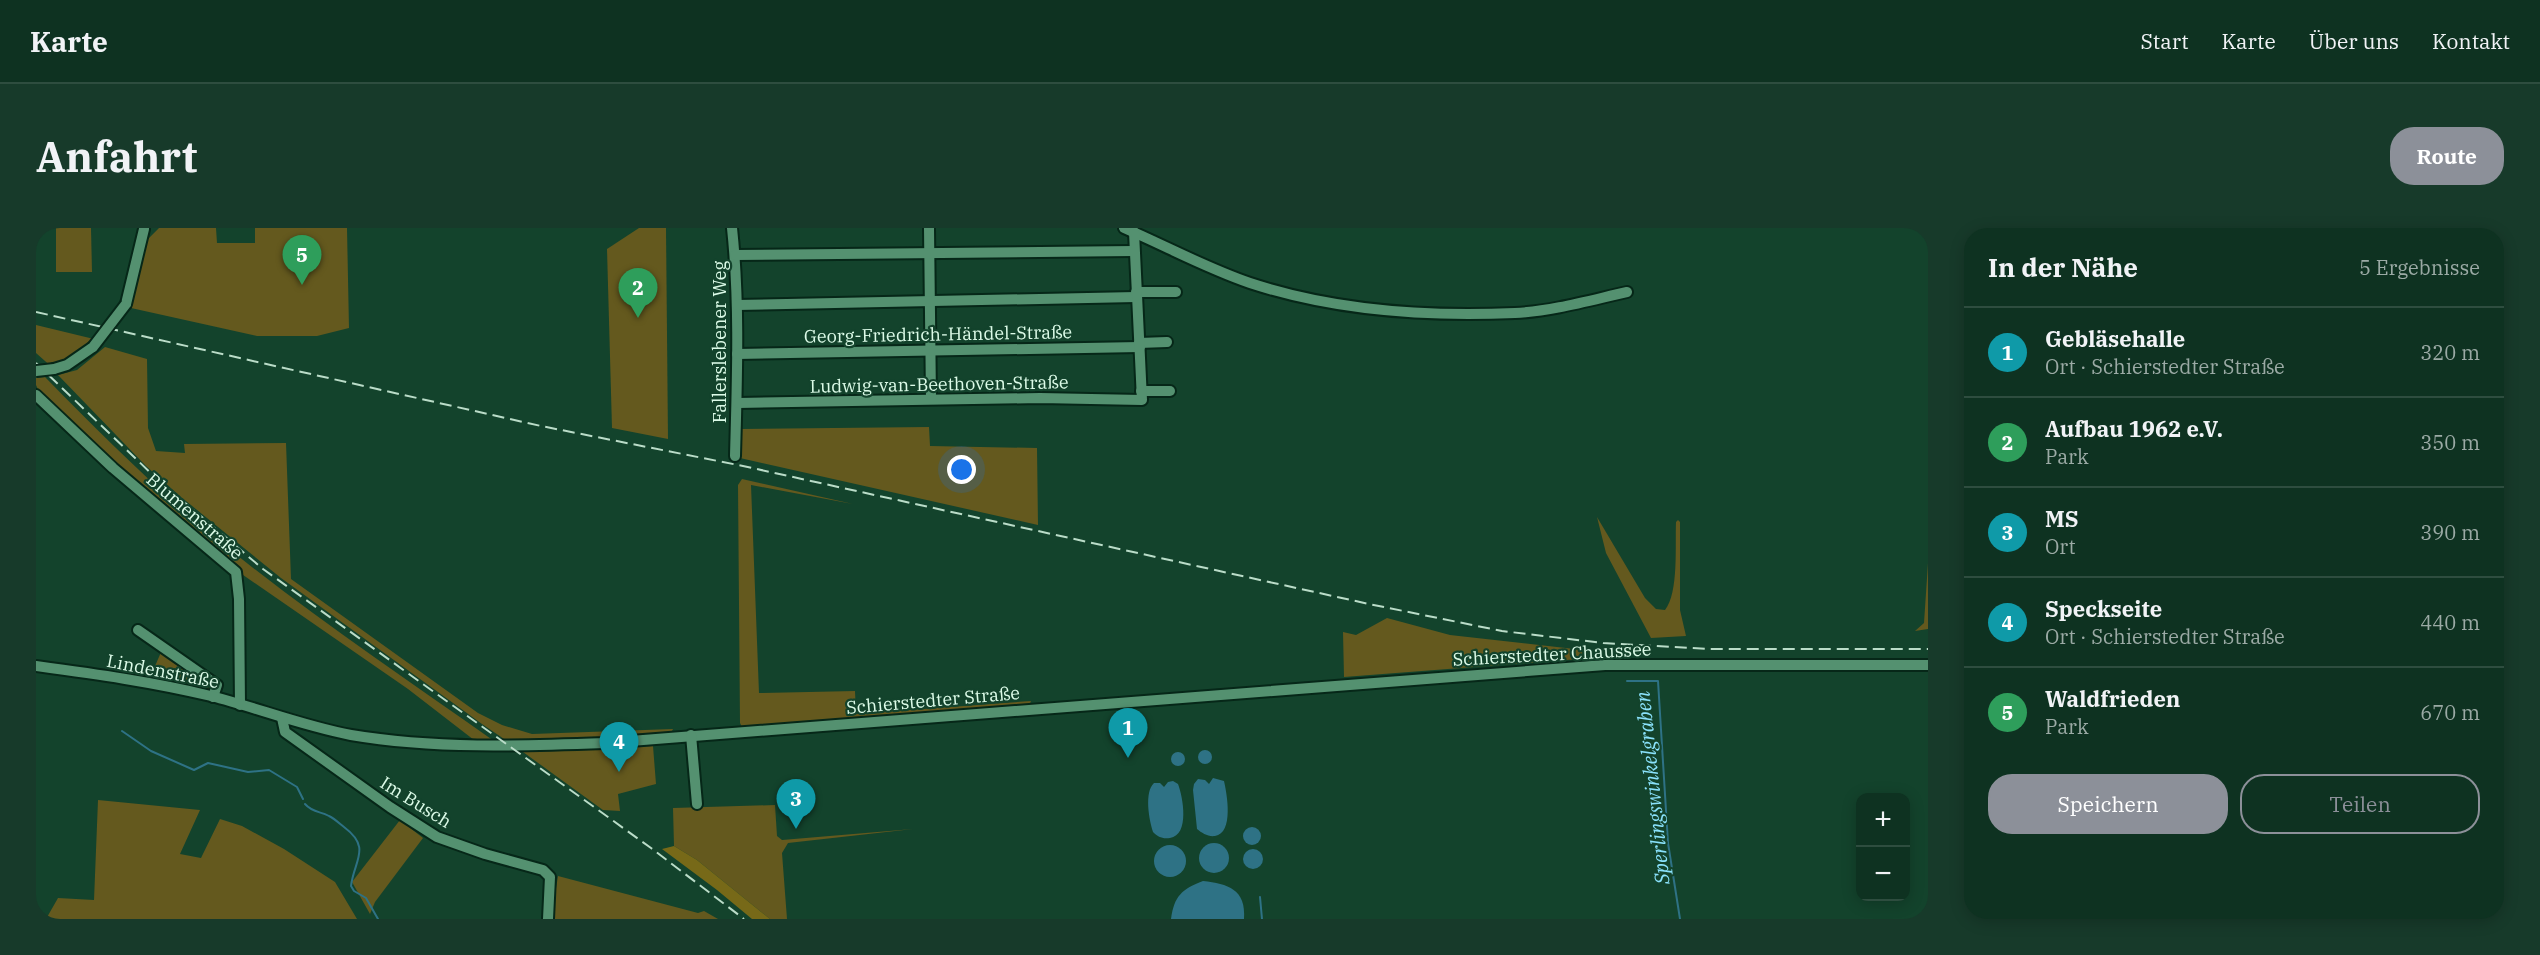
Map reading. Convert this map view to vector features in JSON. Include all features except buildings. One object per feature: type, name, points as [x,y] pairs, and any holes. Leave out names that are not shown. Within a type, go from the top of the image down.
[{"type":"street","points":[[36,371],[54,369],[67,364],[93,347],[126,304],[145,228]]},
{"type":"street","name":"Fallerslebener Weg","points":[[732,228],[737,305],[738,403],[735,456]]},
{"type":"street","points":[[929,228],[931,399]]},
{"type":"street","points":[[1141,396],[1134,251],[1129,230],[1148,233],[1191,261],[1248,282],[1317,302],[1372,310],[1517,313],[1627,292]]},
{"type":"street","points":[[735,255],[1134,251]]},
{"type":"street","points":[[737,305],[930,302],[1176,292]]},
{"type":"street","name":"Georg-Friedrich-Händel-Straße","points":[[737,354],[1139,345],[1167,342]]},
{"type":"street","name":"Ludwig-van-Beethoven-Straße","points":[[738,403],[1141,396],[1170,391]]},
{"type":"street","name":"Blumenstraße","points":[[36,395],[113,468],[236,572],[239,599],[240,705]]},
{"type":"street","points":[[138,630],[217,685],[213,697]]},
{"type":"street","name":"Schierstedter Chaussee","points":[[1179,697],[1605,665],[1928,665]]},
{"type":"street","name":"Lindenstraße","points":[[36,666],[161,685],[213,697],[282,718]]},
{"type":"street","name":"Schierstedter Straße","points":[[282,718],[348,734],[393,741],[435,744],[539,745],[604,743],[1179,697]]},
{"type":"street","name":"Im Busch","points":[[282,718],[285,732],[390,807],[437,837],[485,854],[543,870],[550,877],[548,919]]},
{"type":"street","points":[[691,735],[697,804]]},
{"type":"shaded area","points":[[56,228],[91,228],[92,272],[56,272]]},
{"type":"shaded area","points":[[159,228],[216,228],[217,243],[255,243],[255,228],[347,228],[349,328],[317,336],[257,336],[131,308],[145,242]]},
{"type":"shaded area","points":[[639,228],[666,228],[668,439],[612,428],[607,249]]},
{"type":"shaded area","points":[[36,325],[98,340],[54,369],[36,353]]},
{"type":"shaded area","points":[[105,347],[147,359],[148,428],[156,451],[185,453],[184,444],[286,443],[291,579],[478,713],[502,725],[532,734],[673,729],[671,733],[607,740],[507,741],[482,724],[281,578],[146,466],[58,375],[77,370]]},
{"type":"shaded area","points":[[45,377],[148,478],[258,572],[494,741],[474,740],[408,689],[233,568],[42,398],[36,385],[36,378]]},
{"type":"shaded area","points":[[929,427],[930,446],[1037,448],[1038,525],[740,458],[742,429]]},
{"type":"shaded area","points":[[742,479],[853,504],[751,485],[759,693],[855,691],[856,714],[1031,701],[1029,706],[742,727],[740,723],[738,485]]},
{"type":"shaded area","points":[[1597,517],[1645,598],[1656,609],[1665,610],[1674,580],[1676,522],[1678,520],[1680,522],[1680,610],[1686,636],[1651,638],[1606,553]]},
{"type":"shaded area","points":[[1928,563],[1928,629],[1915,631],[1924,623]]},
{"type":"shaded area","points":[[1387,618],[1450,635],[1592,651],[1592,658],[1344,677],[1343,632],[1356,635]]},
{"type":"shaded area","points":[[162,650],[211,684],[210,690],[152,673]]},
{"type":"shaded area","points":[[653,746],[656,784],[618,794],[620,811],[603,810],[523,752]]},
{"type":"shaded area","points":[[98,800],[200,810],[180,854],[201,858],[220,819],[242,826],[284,849],[335,882],[357,919],[46,919],[58,898],[94,900]]},
{"type":"shaded area","points":[[775,805],[777,836],[782,840],[913,829],[788,843],[782,853],[787,919],[770,919],[697,860],[674,846],[673,808]]},
{"type":"shaded area","points":[[400,820],[423,838],[375,902],[370,914],[352,882]]},
{"type":"shaded area","points":[[674,846],[697,860],[770,919],[752,919],[662,849]]},
{"type":"shaded area","points":[[558,876],[698,913],[704,911],[718,919],[551,919]]},
{"type":"water","points":[[1202,750],[1208,750],[1212,757],[1208,764],[1202,764],[1198,760],[1198,754]]},
{"type":"water","points":[[1175,752],[1181,752],[1185,759],[1181,766],[1175,766],[1171,762],[1171,756]]},
{"type":"water","points":[[1213,778],[1224,781],[1228,812],[1225,828],[1215,836],[1197,829],[1193,790],[1198,779],[1205,780],[1209,784]]},
{"type":"water","points":[[1173,781],[1178,784],[1182,798],[1183,823],[1176,835],[1162,838],[1153,832],[1149,814],[1149,793],[1154,783],[1160,783],[1164,787],[1168,782]]},
{"type":"water","points":[[1248,827],[1256,827],[1261,832],[1259,843],[1248,845],[1243,840],[1243,832]]},
{"type":"water","points":[[1214,843],[1225,847],[1229,858],[1225,869],[1214,873],[1203,869],[1199,858],[1203,847]]},
{"type":"water","points":[[1170,845],[1181,850],[1186,861],[1181,872],[1170,877],[1159,872],[1154,861],[1159,850]]},
{"type":"water","points":[[1253,849],[1260,852],[1263,859],[1260,866],[1253,869],[1246,866],[1243,859],[1246,852]]},
{"type":"water","points":[[1203,881],[1227,886],[1234,890],[1242,901],[1244,919],[1171,919],[1174,904],[1180,894]]},
{"type":"waterway","name":"Sperlingswinkelgraben","points":[[1627,681],[1658,681],[1668,843],[1680,919]]},
{"type":"waterway","points":[[122,731],[151,751],[194,770],[208,763],[248,772],[269,770],[297,787],[303,799]]},
{"type":"waterway","points":[[305,804],[311,809],[326,814],[352,834],[357,841],[359,855],[351,886],[354,891],[366,898],[378,919]]},
{"type":"waterway","points":[[1260,897],[1262,919]]},
{"type":"railway","points":[[36,312],[541,426],[743,466],[1369,604],[1502,631],[1603,643],[1709,649],[1928,649]]},
{"type":"railway","points":[[36,363],[157,479],[263,569],[651,848],[744,919]]},
{"type":"place","name":"Waldfrieden","points":[[302,285]]},
{"type":"place","name":"Aufbau 1962 e.V.","points":[[638,318]]},
{"type":"place","name":"Gebläsehalle","points":[[1128,758]]},
{"type":"place","name":"Speckseite","points":[[619,772]]},
{"type":"place","name":"MS","points":[[796,829]]}]
